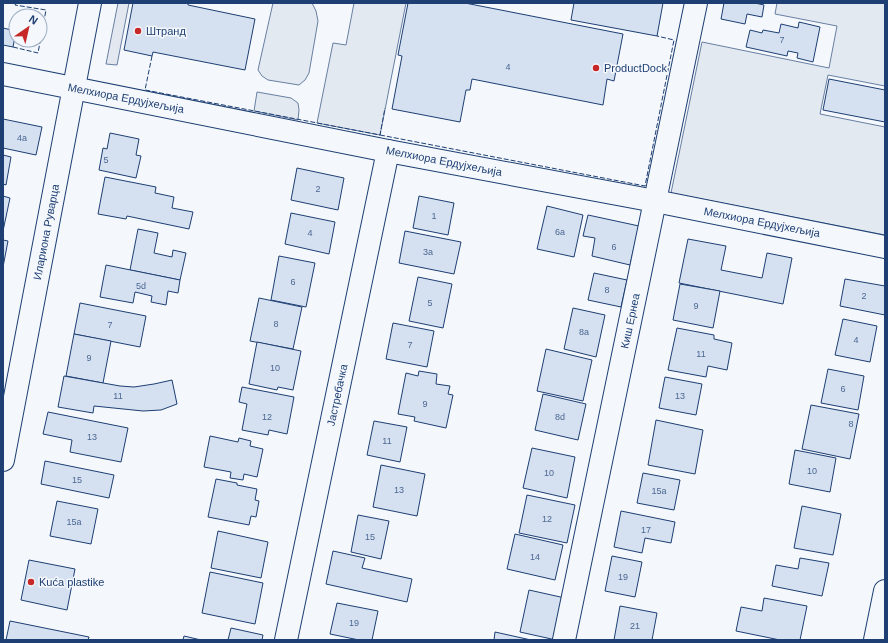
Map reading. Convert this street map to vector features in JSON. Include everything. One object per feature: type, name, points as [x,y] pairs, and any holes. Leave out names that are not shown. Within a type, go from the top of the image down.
[{"type":"street","name":"Илариона Руварца","points":[[3,460],[90,3]]},
{"type":"street","name":"Киш Ернеа","points":[[564,640],[696,3]]},
{"type":"street","name":"Мелхиора Ердујхељија","points":[[3,74],[388,151],[885,246]]},
{"type":"street","name":"Јастребачка","points":[[286,640],[388,151]]},
{"type":"street","points":[[875,640],[885,590]]},
{"type":"shaded area","points":[[118,3],[129,3],[117,65],[106,64]]},
{"type":"shaded area","points":[[273,3],[312,3],[316,11],[318,21],[309,73],[305,80],[299,85],[268,80],[262,76],[258,70]]},
{"type":"shaded area","points":[[354,3],[406,3],[380,135],[317,123],[333,43],[346,45]]},
{"type":"shaded area","points":[[777,3],[885,3],[885,86],[828,75],[820,114],[885,127],[885,235],[671,193],[702,42],[829,68],[837,26],[775,14]]},
{"type":"shaded area","points":[[257,92],[291,98],[298,103],[298,120],[254,111]]},
{"type":"building","points":[[133,3],[188,3],[188,5],[255,19],[245,70],[153,52],[152,56],[124,50]]},
{"type":"building","points":[[408,3],[465,3],[623,34],[614,81],[607,79],[603,105],[472,79],[470,90],[466,90],[460,122],[392,109],[402,56],[398,55]]},
{"type":"building","points":[[574,3],[663,3],[657,36],[571,20]]},
{"type":"building","points":[[724,3],[755,3],[764,5],[762,17],[747,14],[745,24],[721,19]]},
{"type":"building","points":[[799,22],[820,27],[813,62],[797,58],[798,53],[788,51],[787,56],[746,47],[750,30],[762,33],[763,30],[779,33],[781,24],[798,28]]},
{"type":"building","points":[[3,28],[8,29],[8,46],[3,45]]},
{"type":"building","points":[[829,79],[885,90],[885,122],[823,110]]},
{"type":"building","points":[[3,119],[42,127],[36,155],[3,148]]},
{"type":"building","points":[[110,133],[139,139],[136,155],[141,156],[136,178],[99,170],[103,148],[107,149]]},
{"type":"building","points":[[3,155],[11,157],[6,185],[3,184]]},
{"type":"building","points":[[297,168],[344,178],[338,210],[291,200]]},
{"type":"building","points":[[105,177],[156,187],[155,193],[174,197],[172,208],[193,212],[189,229],[127,216],[126,219],[98,214]]},
{"type":"building","points":[[3,196],[10,198],[3,231]]},
{"type":"building","points":[[419,196],[454,203],[448,235],[413,228]]},
{"type":"building","points":[[547,206],[583,215],[574,257],[537,249]]},
{"type":"building","points":[[291,213],[335,222],[329,254],[285,244]]},
{"type":"building","points":[[588,215],[639,226],[630,265],[592,256],[595,238],[583,236]]},
{"type":"building","points":[[138,229],[158,233],[154,253],[172,257],[173,250],[186,253],[180,280],[130,270]]},
{"type":"building","points":[[405,231],[461,242],[454,274],[399,263]]},
{"type":"building","points":[[688,239],[726,246],[721,270],[762,278],[767,253],[792,258],[783,304],[679,283]]},
{"type":"building","points":[[3,240],[8,241],[3,267]]},
{"type":"building","points":[[279,256],[315,263],[306,307],[271,300]]},
{"type":"building","points":[[106,265],[180,280],[178,293],[168,291],[166,305],[151,302],[152,296],[135,292],[133,303],[100,297]]},
{"type":"building","points":[[594,273],[627,280],[621,307],[588,300]]},
{"type":"building","points":[[418,277],[452,284],[443,328],[409,321]]},
{"type":"building","points":[[845,279],[885,286],[885,315],[840,306]]},
{"type":"building","points":[[680,284],[720,291],[713,328],[673,320]]},
{"type":"building","points":[[259,298],[302,307],[293,349],[250,341]]},
{"type":"building","points":[[80,303],[146,316],[140,347],[74,334]]},
{"type":"building","points":[[573,308],[605,315],[596,357],[564,349]]},
{"type":"building","points":[[843,319],[877,326],[870,362],[835,355]]},
{"type":"building","points":[[393,323],[434,331],[427,367],[386,359]]},
{"type":"building","points":[[677,328],[714,335],[714,339],[732,343],[727,370],[708,366],[706,377],[668,370]]},
{"type":"building","points":[[74,334],[111,341],[103,383],[66,376]]},
{"type":"building","points":[[257,342],[301,351],[293,390],[278,387],[277,390],[249,384]]},
{"type":"building","points":[[546,349],[592,360],[583,401],[537,391]]},
{"type":"building","points":[[828,369],[864,376],[858,410],[821,403]]},
{"type":"building","points":[[419,371],[437,374],[436,384],[450,386],[448,394],[453,395],[446,428],[414,421],[415,417],[398,414],[406,373],[418,376]]},
{"type":"building","points":[[64,376],[134,387],[172,380],[177,404],[161,410],[143,411],[94,406],[93,413],[58,407]]},
{"type":"building","points":[[665,377],[702,384],[696,415],[659,408]]},
{"type":"building","points":[[242,387],[294,397],[287,434],[269,430],[268,435],[242,430],[247,404],[239,402]]},
{"type":"building","points":[[543,394],[586,404],[578,440],[535,430]]},
{"type":"building","points":[[811,405],[859,414],[850,459],[802,449]]},
{"type":"building","points":[[48,412],[128,428],[121,462],[70,452],[72,440],[43,434]]},
{"type":"building","points":[[656,420],[703,430],[695,474],[648,465]]},
{"type":"building","points":[[374,421],[407,427],[400,462],[367,455]]},
{"type":"building","points":[[210,436],[238,442],[239,438],[251,441],[250,446],[263,449],[257,477],[244,474],[243,480],[230,478],[231,472],[204,467]]},
{"type":"building","points":[[532,448],[575,457],[567,498],[523,488]]},
{"type":"building","points":[[795,450],[836,458],[830,492],[789,484]]},
{"type":"building","points":[[45,461],[114,475],[109,498],[41,484]]},
{"type":"building","points":[[381,465],[425,474],[417,516],[373,507]]},
{"type":"building","points":[[643,473],[680,480],[674,510],[637,503]]},
{"type":"building","points":[[216,479],[257,489],[255,500],[259,501],[256,517],[251,516],[249,525],[208,517]]},
{"type":"building","points":[[527,495],[575,505],[567,543],[519,533]]},
{"type":"building","points":[[57,501],[98,509],[91,544],[50,536]]},
{"type":"building","points":[[802,506],[841,514],[833,555],[794,548]]},
{"type":"building","points":[[621,511],[675,522],[671,543],[645,538],[642,553],[614,547]]},
{"type":"building","points":[[358,515],[389,521],[381,559],[351,552]]},
{"type":"building","points":[[218,531],[268,542],[261,578],[211,568]]},
{"type":"building","points":[[515,534],[563,545],[555,580],[507,569]]},
{"type":"building","points":[[333,551],[365,558],[362,568],[412,579],[407,602],[326,584]]},
{"type":"building","points":[[612,556],[642,562],[635,597],[605,591]]},
{"type":"building","points":[[800,558],[829,563],[822,596],[772,586],[776,565],[798,569]]},
{"type":"building","points":[[29,560],[75,569],[67,610],[21,600]]},
{"type":"building","points":[[210,572],[263,583],[255,624],[202,613]]},
{"type":"building","points":[[529,590],[565,598],[556,640],[520,632]]},
{"type":"building","points":[[764,598],[807,606],[800,640],[780,640],[736,631],[741,607],[762,611]]},
{"type":"building","points":[[337,603],[378,611],[372,640],[359,640],[330,634]]},
{"type":"building","points":[[620,606],[657,613],[652,640],[614,640]]},
{"type":"building","points":[[10,621],[89,637],[88,640],[6,640]]},
{"type":"building","points":[[231,628],[263,635],[262,640],[228,640]]},
{"type":"building","points":[[495,632],[531,640],[494,640]]},
{"type":"building","points":[[184,636],[201,640],[183,640]]},
{"type":"fence","points":[[16,3],[15,5],[34,8]]},
{"type":"fence","points":[[380,135],[645,186],[674,40],[657,36]]},
{"type":"fence","points":[[17,48],[38,53],[39,48]]},
{"type":"fence","points":[[152,56],[145,90],[380,135],[385,108]]},
{"type":"place","name":"Штранд","points":[[138,31]]},
{"type":"place","name":"ProductDock","points":[[596,68]]},
{"type":"place","name":"Kuća plastike","points":[[31,582]]}]
